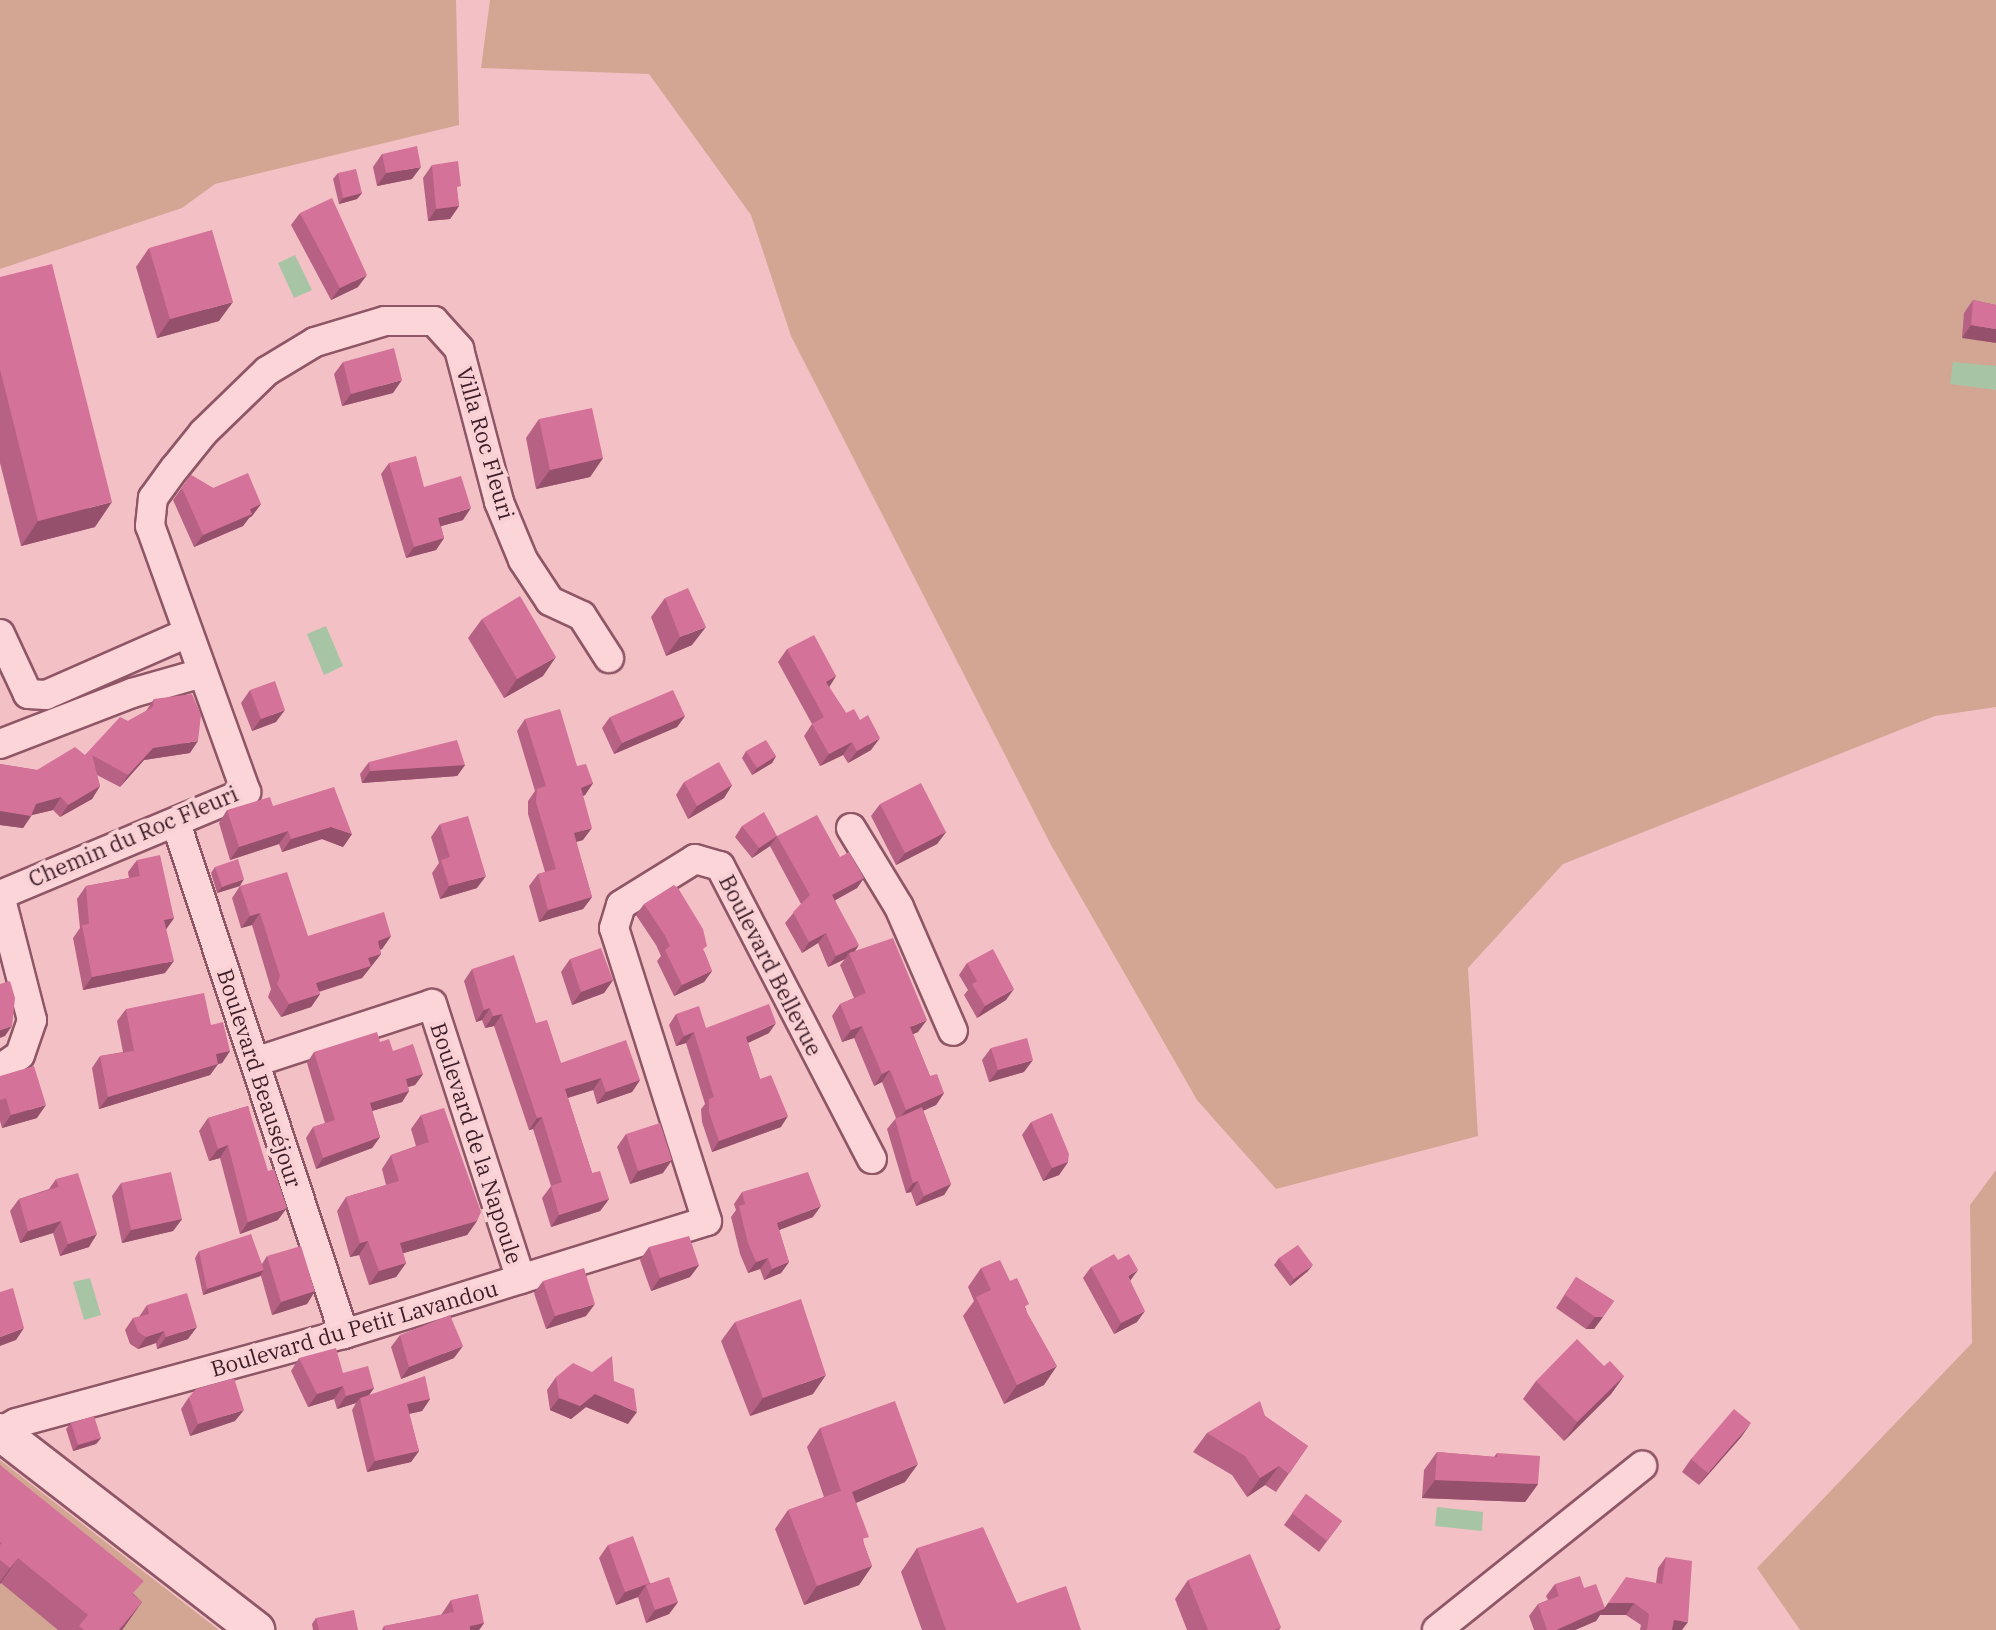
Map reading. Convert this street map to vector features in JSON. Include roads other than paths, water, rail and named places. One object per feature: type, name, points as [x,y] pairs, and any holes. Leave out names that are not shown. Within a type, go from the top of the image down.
[{"type":"street","name":"Villa Roc Fleuri","points":[[203,433],[267,371],[315,342],[385,321],[434,321],[459,349],[499,502],[523,560],[550,601],[582,616],[609,658]]},
{"type":"street","name":"Chemin du Roc Fleuri","points":[[0,1069],[20,1055],[32,1020],[0,895],[246,792],[150,526],[153,498],[203,433]]},
{"type":"street","points":[[0,634],[28,694],[46,695],[187,633]]},
{"type":"street","points":[[0,744],[132,693],[202,673]]},
{"type":"street","name":"Boulevard Beauséjour","points":[[176,823],[344,1334]]},
{"type":"street","points":[[851,828],[899,907],[953,1031]]},
{"type":"street","name":"Boulevard Bellevue","points":[[707,1221],[614,928],[621,905],[695,859],[720,866],[872,1159]]},
{"type":"street","name":"Boulevard de la Napoule","points":[[255,1062],[432,1004],[521,1279]]},
{"type":"street","name":"Boulevard du Petit Lavandou","points":[[0,1432],[16,1423],[344,1334],[707,1221]]},
{"type":"street","points":[[0,1432],[256,1630]]},
{"type":"street","points":[[1437,1630],[1642,1466]]}]
